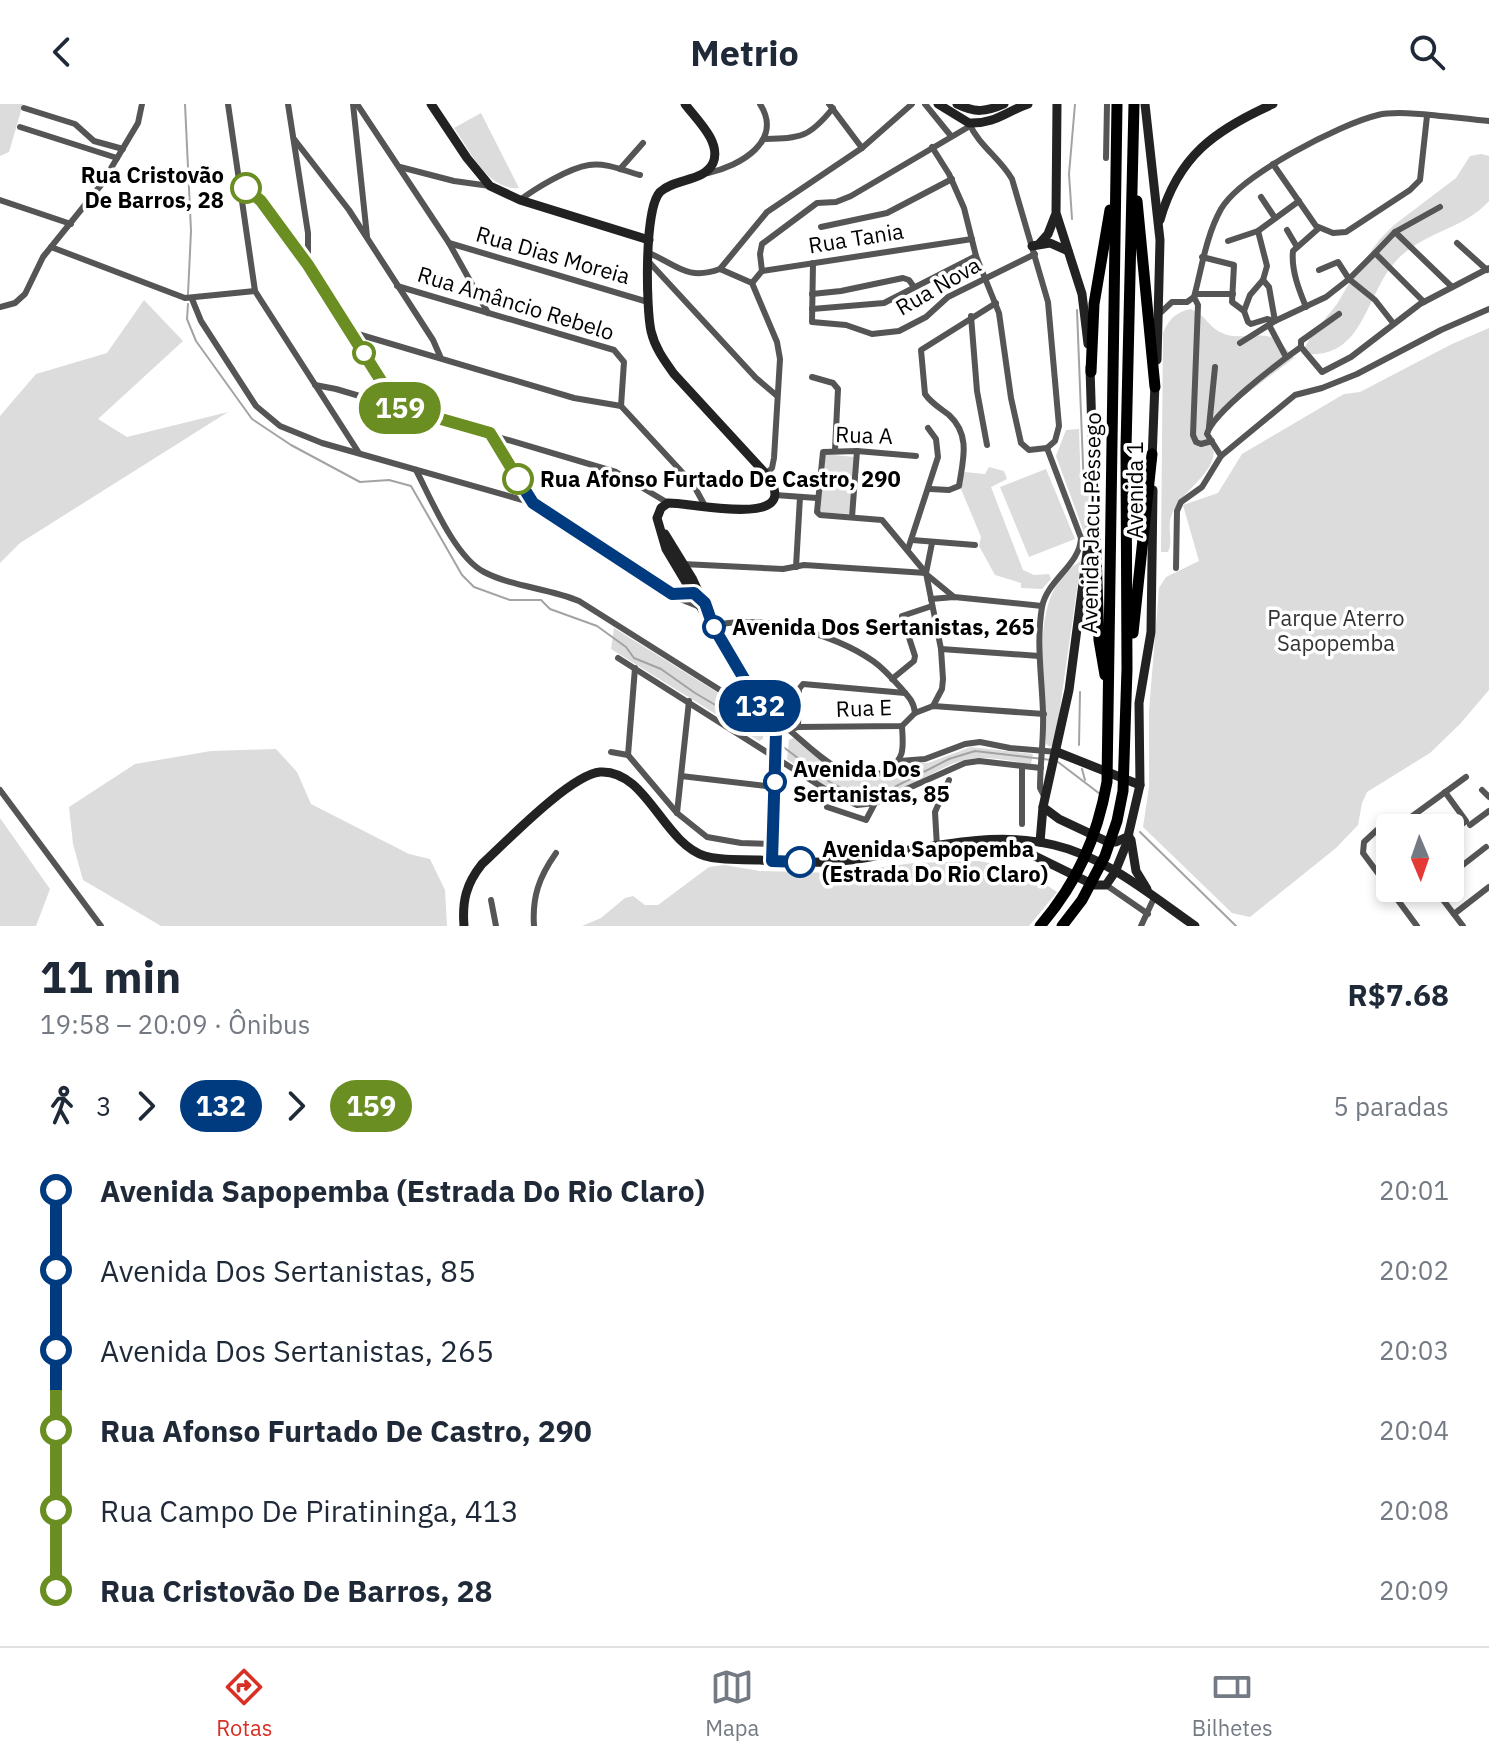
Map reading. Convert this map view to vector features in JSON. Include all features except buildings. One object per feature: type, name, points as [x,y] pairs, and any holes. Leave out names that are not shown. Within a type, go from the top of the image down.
[{"type":"highway","name":"Avenida Jacu-Pêssego","points":[[1040,926],[1059,904],[1081,868],[1103,807],[1108,770],[1116,181],[1111,159],[1117,104]]},
{"type":"highway","name":"Avenida Jacu-Pêssego","points":[[1062,926],[1072,915],[1105,856],[1120,806],[1125,766],[1126,448],[1134,104]]},
{"type":"highway","points":[[1091,372],[1094,304],[1116,181]]},
{"type":"highway","points":[[1133,184],[1143,246],[1155,387]]},
{"type":"highway","points":[[1127,669],[1152,454]]},
{"type":"highway","points":[[1094,496],[1101,660],[1109,681]]},
{"type":"main road","points":[[431,104],[490,186],[520,200],[649,240]]},
{"type":"main road","points":[[685,104],[713,145],[714,159],[704,173],[678,181],[660,192],[652,206],[648,302],[651,331],[662,357],[682,384],[766,474],[775,495],[768,505],[752,510],[668,503],[658,513],[658,525],[660,535],[771,722],[776,739],[772,861]]},
{"type":"main road","points":[[938,104],[970,125],[990,122],[1028,104]]},
{"type":"main road","points":[[957,104],[982,112],[1004,104]]},
{"type":"main road","name":"Avenida 1","points":[[1040,842],[1044,802],[1073,669],[1094,496],[1091,372],[1082,294],[1056,213],[1057,104]]},
{"type":"main road","name":"Avenida 1","points":[[1106,885],[1115,872],[1130,833],[1140,785],[1139,703],[1150,647],[1159,225],[1145,104]]},
{"type":"main road","points":[[1159,225],[1170,192],[1184,169],[1210,139],[1236,121],[1273,104]]},
{"type":"main road","points":[[1155,192],[1162,195],[1170,192]]},
{"type":"main road","points":[[1035,248],[1048,234],[1056,213]]},
{"type":"main road","points":[[1035,248],[1055,244],[1068,251]]},
{"type":"main road","points":[[680,565],[691,592],[702,605]]},
{"type":"main road","points":[[1056,754],[1140,785]]},
{"type":"main road","points":[[464,926],[463,903],[473,875],[576,780],[587,775],[611,773],[641,793],[673,834],[694,851],[717,858],[836,862],[1002,840],[1040,842],[1075,852],[1115,872],[1154,898],[1178,921],[1190,925]]},
{"type":"main road","points":[[1044,802],[1059,819],[1108,842],[1116,842],[1130,833],[1136,871],[1154,898]]},
{"type":"main road","points":[[1002,840],[1094,885],[1106,885]]},
{"type":"street","points":[[0,307],[21,299],[40,262],[71,224],[123,149],[138,123],[142,104]]},
{"type":"street","points":[[228,104],[255,291],[359,453]]},
{"type":"street","points":[[288,104],[308,233],[308,265]]},
{"type":"street","points":[[355,104],[368,239]]},
{"type":"street","points":[[355,104],[449,243],[488,313]]},
{"type":"street","points":[[704,173],[721,169],[749,155],[764,139],[767,128],[760,104]]},
{"type":"street","points":[[649,258],[677,269],[702,274],[720,269],[767,212],[862,148],[912,104]]},
{"type":"street","points":[[925,104],[951,136]]},
{"type":"street","points":[[1107,104],[1111,159]]},
{"type":"street","points":[[764,139],[807,134],[815,129],[831,106],[862,148]]},
{"type":"street","points":[[24,108],[75,124],[94,141],[123,149]]},
{"type":"street","points":[[1212,441],[1201,444],[1196,442],[1193,435],[1198,305],[1195,295],[1202,257],[1220,212],[1238,188],[1273,164],[1380,114],[1489,121]]},
{"type":"street","points":[[1273,164],[1319,228],[1333,233],[1346,232],[1416,185],[1422,173],[1427,116]]},
{"type":"street","points":[[752,283],[762,271],[760,247],[785,225],[817,203],[836,202],[851,196],[932,147],[970,125],[977,140],[1012,179],[1035,248],[1048,302],[1058,433],[1047,448],[1029,450],[1021,443],[996,303],[976,256],[964,208],[952,179],[932,147]]},
{"type":"street","points":[[20,127],[117,158]]},
{"type":"street","points":[[294,139],[368,239],[433,340],[440,356]]},
{"type":"street","points":[[620,169],[643,143]]},
{"type":"street","points":[[520,200],[545,184],[588,165],[640,175]]},
{"type":"street","points":[[399,166],[454,181],[490,186]]},
{"type":"street","points":[[821,227],[887,213],[952,179]]},
{"type":"street","points":[[241,184],[261,201],[308,265],[388,393],[392,405]]},
{"type":"street","points":[[1261,197],[1275,218]]},
{"type":"street","points":[[0,200],[71,224]]},
{"type":"street","points":[[1228,241],[1258,231],[1299,201]]},
{"type":"street","points":[[1240,343],[1272,323],[1326,297],[1349,279],[1395,232],[1440,207]]},
{"type":"street","points":[[1306,307],[1297,284],[1292,255],[1319,228]]},
{"type":"street","points":[[1287,230],[1297,247]]},
{"type":"street","points":[[1244,311],[1250,295],[1263,280],[1267,266],[1258,231]]},
{"type":"street","points":[[1395,232],[1452,287]]},
{"type":"street","name":"Rua Tania","points":[[762,271],[972,239]]},
{"type":"street","name":"Rua Dias Moreia","points":[[449,243],[648,302]]},
{"type":"street","points":[[1457,243],[1488,270]]},
{"type":"street","points":[[51,247],[177,296],[192,299],[255,291]]},
{"type":"street","name":"Rua Nova","points":[[812,309],[811,319],[814,323],[843,324],[866,333],[886,334],[914,324],[948,297],[1035,248]]},
{"type":"street","points":[[1375,253],[1424,302]]},
{"type":"street","points":[[813,263],[812,309],[875,305],[895,299],[976,256]]},
{"type":"street","points":[[1202,257],[1234,265],[1234,305],[1244,311],[1251,324],[1267,319],[1272,323]]},
{"type":"street","points":[[649,258],[756,378],[776,396]]},
{"type":"street","points":[[1319,270],[1338,262],[1349,279],[1375,300],[1393,323]]},
{"type":"street","points":[[666,278],[677,269]]},
{"type":"street","points":[[720,269],[752,283],[779,350],[774,463],[766,474]]},
{"type":"street","points":[[1322,372],[1351,357],[1424,302],[1488,270]]},
{"type":"street","points":[[812,294],[903,278],[914,287]]},
{"type":"street","points":[[1263,280],[1269,287],[1272,323],[1286,357]]},
{"type":"street","name":"Rua Amâncio Rebelo","points":[[397,286],[619,354],[624,362],[621,406]]},
{"type":"street","points":[[1158,290],[1172,302],[1187,302],[1195,295],[1233,294]]},
{"type":"street","points":[[192,299],[201,321],[256,406],[270,420],[290,431],[359,453],[533,503],[672,594],[702,605]]},
{"type":"street","points":[[1157,315],[1172,302]]},
{"type":"street","points":[[930,489],[949,490],[959,486],[965,445],[956,422],[925,394],[921,352],[971,316],[996,303]]},
{"type":"street","points":[[1176,568],[1177,511],[1181,502],[1202,487],[1221,456],[1295,395],[1331,385],[1489,309]]},
{"type":"street","points":[[1209,427],[1301,347],[1303,339],[1339,314]]},
{"type":"street","points":[[971,316],[977,391],[987,445]]},
{"type":"street","points":[[351,332],[574,398],[621,406],[693,484],[705,506]]},
{"type":"street","points":[[1301,347],[1331,385]]},
{"type":"street","points":[[1215,367],[1207,434],[1221,456]]},
{"type":"street","points":[[812,377],[833,383],[838,389],[835,450]]},
{"type":"street","points":[[315,385],[490,433],[616,472],[668,503]]},
{"type":"street","points":[[908,549],[930,489],[939,448],[928,428]]},
{"type":"street","points":[[490,433],[533,503]]},
{"type":"street","points":[[1044,802],[1040,788],[1044,714],[1039,656],[1042,606],[1050,589],[1080,550],[1081,538],[1047,448]]},
{"type":"street","name":"Rua A","points":[[852,517],[820,515],[817,512],[822,453],[835,450],[916,456]]},
{"type":"street","points":[[857,451],[852,517],[885,521],[926,573],[954,597]]},
{"type":"street","points":[[416,470],[459,546],[476,567],[497,577],[547,589],[579,601],[771,722]]},
{"type":"street","points":[[775,495],[817,498]]},
{"type":"street","points":[[796,567],[800,497]]},
{"type":"street","points":[[912,540],[975,545]]},
{"type":"street","points":[[932,543],[926,573],[941,649],[942,689],[933,706]]},
{"type":"street","points":[[680,565],[926,573]]},
{"type":"street","points":[[672,594],[691,592]]},
{"type":"street","points":[[892,679],[914,661],[915,656],[902,616],[954,597],[1042,606]]},
{"type":"street","points":[[713,626],[741,622],[804,630],[869,658],[905,693],[914,704],[915,713]]},
{"type":"street","points":[[941,649],[1039,656]]},
{"type":"street","points":[[618,658],[776,759],[857,805],[875,803],[965,763],[979,761],[1022,767],[1041,766]]},
{"type":"street","points":[[628,755],[635,668]]},
{"type":"street","points":[[726,695],[745,682]]},
{"type":"street","points":[[798,727],[799,689],[803,684],[905,693]]},
{"type":"street","points":[[677,813],[689,701]]},
{"type":"street","name":"Rua E","points":[[776,739],[788,729],[798,727],[902,726],[915,713],[933,706],[1044,714]]},
{"type":"street","points":[[900,761],[904,751],[902,726]]},
{"type":"street","points":[[788,729],[849,775],[869,777],[900,761],[925,759],[949,749],[980,742],[1056,754]]},
{"type":"street","points":[[611,752],[628,755],[696,831],[707,837],[741,843],[772,844]]},
{"type":"street","points":[[1022,767],[1022,824]]},
{"type":"street","points":[[681,776],[774,787]]},
{"type":"street","points":[[1415,814],[1466,777]]},
{"type":"street","points":[[937,847],[935,812],[949,780]]},
{"type":"street","points":[[0,790],[101,926]]},
{"type":"street","points":[[1482,790],[1489,797]]},
{"type":"street","points":[[1445,792],[1468,823]]},
{"type":"street","points":[[827,807],[866,820],[875,803]]},
{"type":"street","points":[[1464,825],[1489,811]]},
{"type":"street","points":[[1376,831],[1363,847],[1363,853],[1376,870]]},
{"type":"street","points":[[1464,864],[1486,847]]},
{"type":"street","points":[[534,926],[538,882],[556,853]]},
{"type":"street","points":[[1106,885],[1148,914]]},
{"type":"street","points":[[1454,914],[1489,887]]},
{"type":"street","points":[[1141,926],[1154,898]]},
{"type":"street","points":[[491,900],[496,926]]},
{"type":"street","points":[[1400,902],[1417,926]]},
{"type":"street","points":[[1445,902],[1461,925]]},
{"type":"green space","points":[[0,104],[23,104],[9,152],[0,156]]},
{"type":"green space","points":[[481,113],[519,188],[498,183],[489,176],[454,128]]},
{"type":"green space","points":[[1470,156],[1489,156],[1489,201],[1467,219],[1406,251],[1386,275],[1361,322],[1341,346],[1326,353],[1307,354],[1303,350],[1312,335],[1337,304],[1380,239],[1456,178]]},
{"type":"green space","points":[[144,300],[183,341],[98,419],[127,437],[228,412],[20,543],[0,563],[0,416],[36,374],[107,353]]},
{"type":"green space","points":[[1190,309],[1226,335],[1275,339],[1294,358],[1222,412],[1207,434],[1213,446],[1210,466],[1172,514],[1170,547],[1168,552],[1161,552],[1163,333],[1173,317]]},
{"type":"green space","name":"Parque Aterro Sapopemba","points":[[1489,328],[1489,690],[1430,753],[1367,792],[1358,825],[1336,848],[1250,917],[1232,913],[1143,827],[1149,787],[1149,711],[1159,588],[1166,577],[1199,561],[1183,505],[1218,493],[1242,454],[1344,394],[1360,392]]},
{"type":"green space","points":[[1079,429],[1081,492],[1090,493],[1085,535],[1056,456],[1066,430]]},
{"type":"green space","points":[[823,454],[855,457],[850,514],[818,512]]},
{"type":"green space","points":[[989,467],[1004,471],[1007,479],[991,487],[1023,570],[1034,575],[1049,574],[1051,579],[1042,589],[1021,588],[1021,583],[995,575],[979,546],[981,537],[961,489],[964,472],[985,474]]},
{"type":"green space","points":[[1046,469],[1075,539],[1029,557],[1000,487]]},
{"type":"green space","points":[[1081,561],[1055,743],[1050,747],[1046,744],[1043,671],[1045,619],[1051,596],[1063,576]]},
{"type":"green space","points":[[614,628],[765,722],[763,739],[759,741],[611,649]]},
{"type":"green space","points":[[795,737],[842,775],[865,779],[883,776],[904,763],[928,763],[971,747],[1033,754],[1031,764],[989,758],[964,760],[895,793],[868,802],[855,801],[828,789],[787,759],[789,740]]},
{"type":"green space","points":[[276,749],[297,772],[311,804],[409,854],[430,859],[445,890],[447,926],[161,926],[83,880],[73,844],[69,807],[135,764],[211,751]]},
{"type":"green space","points":[[0,818],[50,889],[36,926],[0,926]]},
{"type":"green space","points":[[979,861],[1020,872],[1057,892],[1029,926],[582,926],[601,918],[625,898],[633,896],[645,905],[658,905],[709,867],[724,865],[760,871],[840,873],[913,863]]},
{"type":"waterway","points":[[185,104],[191,231],[188,294]]},
{"type":"waterway","points":[[1072,219],[1069,174],[1075,104]]},
{"type":"waterway","points":[[188,304],[187,319],[196,341],[252,419],[291,445],[360,482],[389,480],[411,486],[462,575],[474,587],[510,600],[541,600],[550,609],[597,626],[626,647],[634,658],[661,669],[773,739]]},
{"type":"waterway","points":[[1077,310],[1084,490]]},
{"type":"waterway","points":[[1079,745],[1080,692]]},
{"type":"waterway","points":[[778,743],[831,783],[860,797],[875,797],[949,759],[975,751],[1051,760]]},
{"type":"waterway","points":[[1058,762],[1100,794]]},
{"type":"waterway","points":[[1082,769],[1085,780]]},
{"type":"waterway","points":[[1140,832],[1236,926]]},
{"type":"bus line","name":"159","points":[[246,188],[261,201],[308,265],[385,387],[392,405],[490,433],[518,479]]},
{"type":"bus line","name":"132","points":[[518,479],[533,503],[554,518],[672,594],[691,592],[705,603],[713,626],[776,733],[772,861],[800,862]]},
{"type":"place","name":"Rua Cristovão De Barros, 28","points":[[246,188]]},
{"type":"place","name":"Rua Afonso Furtado De Castro, 290","points":[[518,479]]},
{"type":"place","name":"Avenida Dos Sertanistas, 265","points":[[714,627]]},
{"type":"place","name":"Avenida Dos Sertanistas, 85","points":[[775,782]]},
{"type":"place","name":"Avenida Sapopemba (Estrada Do Rio Claro)","points":[[800,862]]}]
